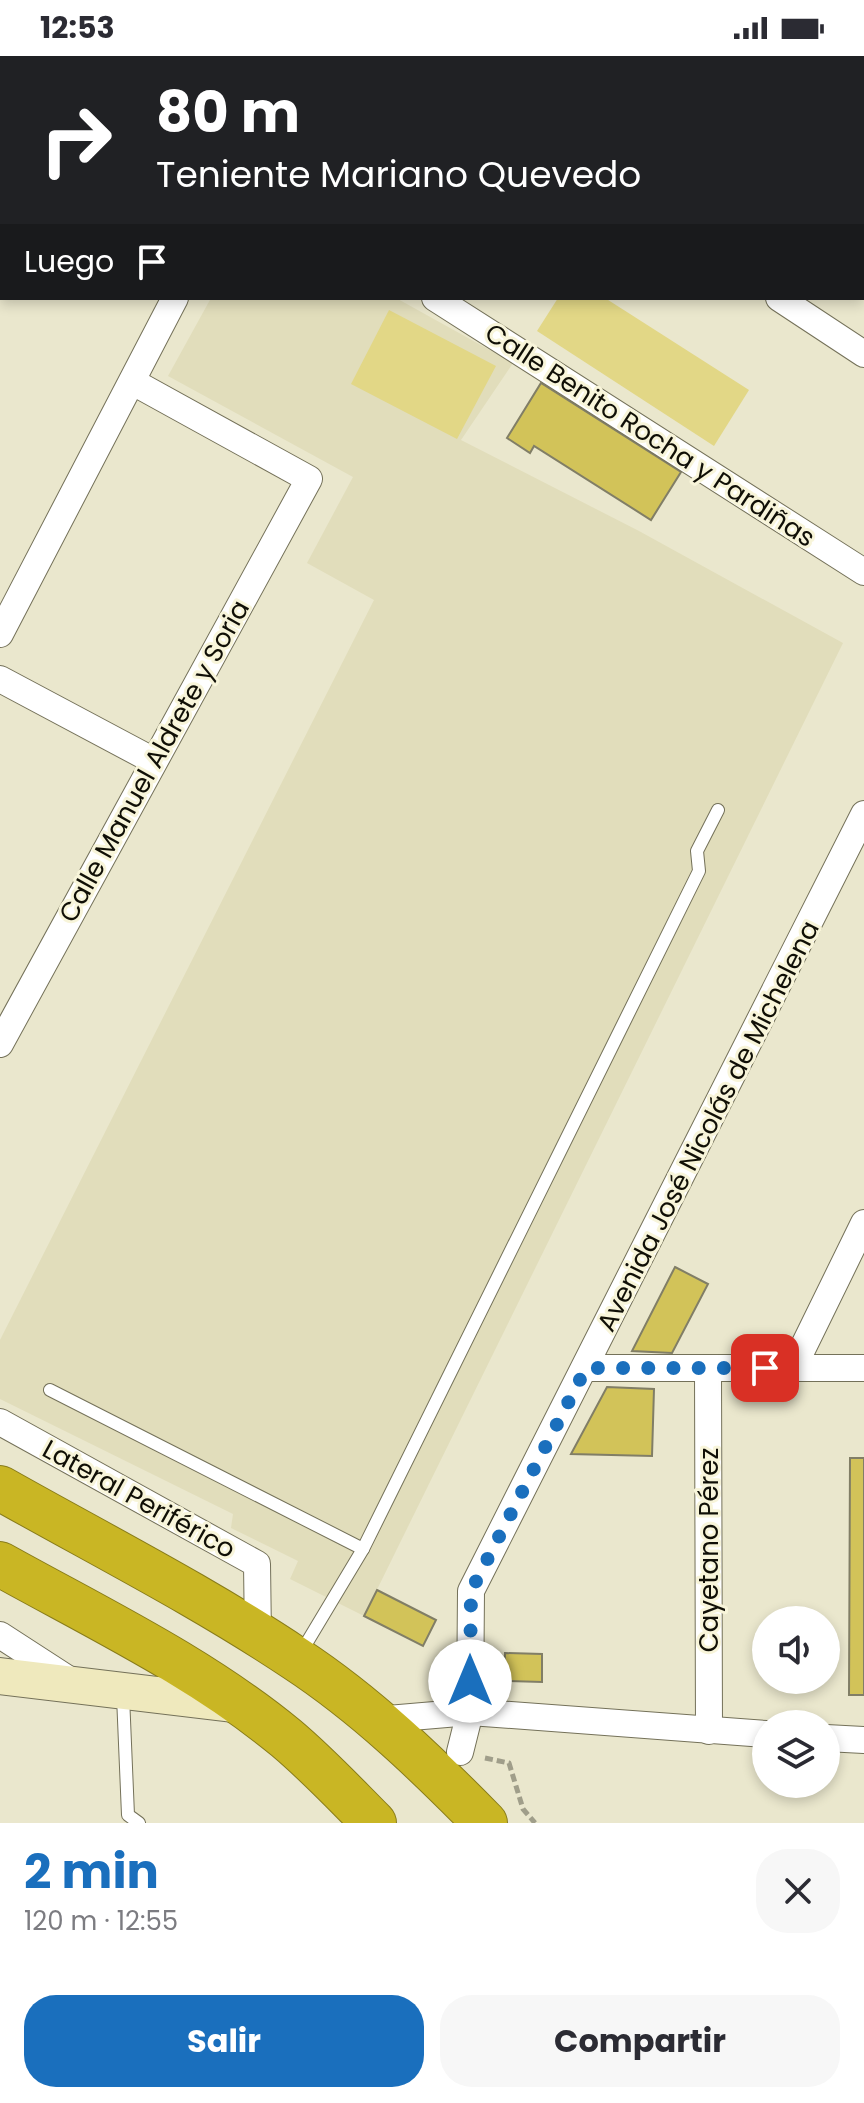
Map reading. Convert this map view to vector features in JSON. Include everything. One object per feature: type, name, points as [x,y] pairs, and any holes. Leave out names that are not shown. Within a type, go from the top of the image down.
[{"type":"highway","points":[[0,1488],[217,1610],[296,1659],[376,1720],[446,1760],[485,1823]]},
{"type":"highway","points":[[0,1564],[176,1662],[241,1705],[286,1738],[374,1823]]},
{"type":"highway","points":[[376,1720],[421,1783],[463,1823]]},
{"type":"highway","points":[[323,1773],[392,1823]]},
{"type":"street","points":[[0,634],[174,300]]},
{"type":"street","name":"Calle Benito Rocha y Pardiñas","points":[[438,300],[864,572]]},
{"type":"street","points":[[782,300],[864,354]]},
{"type":"street","name":"Calle Manuel Aldrete y Soria","points":[[1,1039],[309,479],[133,382]]},
{"type":"street","points":[[0,679],[154,761]]},
{"type":"street","name":"Avenida José Nicolás de Michelena","points":[[446,1760],[470,1712],[471,1591],[864,814]]},
{"type":"street","points":[[793,1368],[864,1223]]},
{"type":"street","points":[[586,1368],[864,1368]]},
{"type":"street","name":"Cayetano Pérez","points":[[708,1368],[709,1731]]},
{"type":"street","name":"Lateral Periférico","points":[[0,1422],[257,1564],[258,1637]]},
{"type":"street","points":[[0,1635],[73,1683]]},
{"type":"street","points":[[0,1676],[241,1705]]},
{"type":"street","points":[[376,1720],[470,1712],[752,1733]]},
{"type":"street","points":[[840,1739],[864,1740]]},
{"type":"lane","points":[[296,1659],[363,1549],[699,871],[697,851],[718,810]]},
{"type":"lane","points":[[50,1390],[363,1549]]},
{"type":"lane","points":[[123,1689],[128,1815],[139,1823]]},
{"type":"path","points":[[446,1760],[509,1763],[523,1809],[535,1823]]},
{"type":"shaded area","points":[[210,300],[400,300],[513,363],[461,440],[639,531],[843,643],[364,1616],[290,1579],[298,1561],[231,1528],[233,1514],[0,1399],[0,1340],[374,600],[307,563],[353,477],[168,376]]},
{"type":"shaded area","points":[[557,300],[608,300],[749,390],[714,446],[537,331]]},
{"type":"shaded area","points":[[389,310],[496,366],[457,439],[351,384]]},
{"type":"building","points":[[541,383],[681,472],[651,520],[534,446],[530,453],[507,438]]},
{"type":"building","points":[[675,1267],[708,1284],[672,1353],[632,1351]]},
{"type":"building","points":[[607,1387],[654,1389],[652,1456],[571,1454]]},
{"type":"building","points":[[850,1458],[864,1458],[864,1695],[849,1695]]},
{"type":"building","points":[[377,1590],[436,1620],[423,1646],[364,1616]]},
{"type":"building","points":[[505,1653],[542,1654],[542,1682],[504,1681]]},
{"type":"route","points":[[470,1681],[471,1591],[586,1368],[765,1368]]}]
